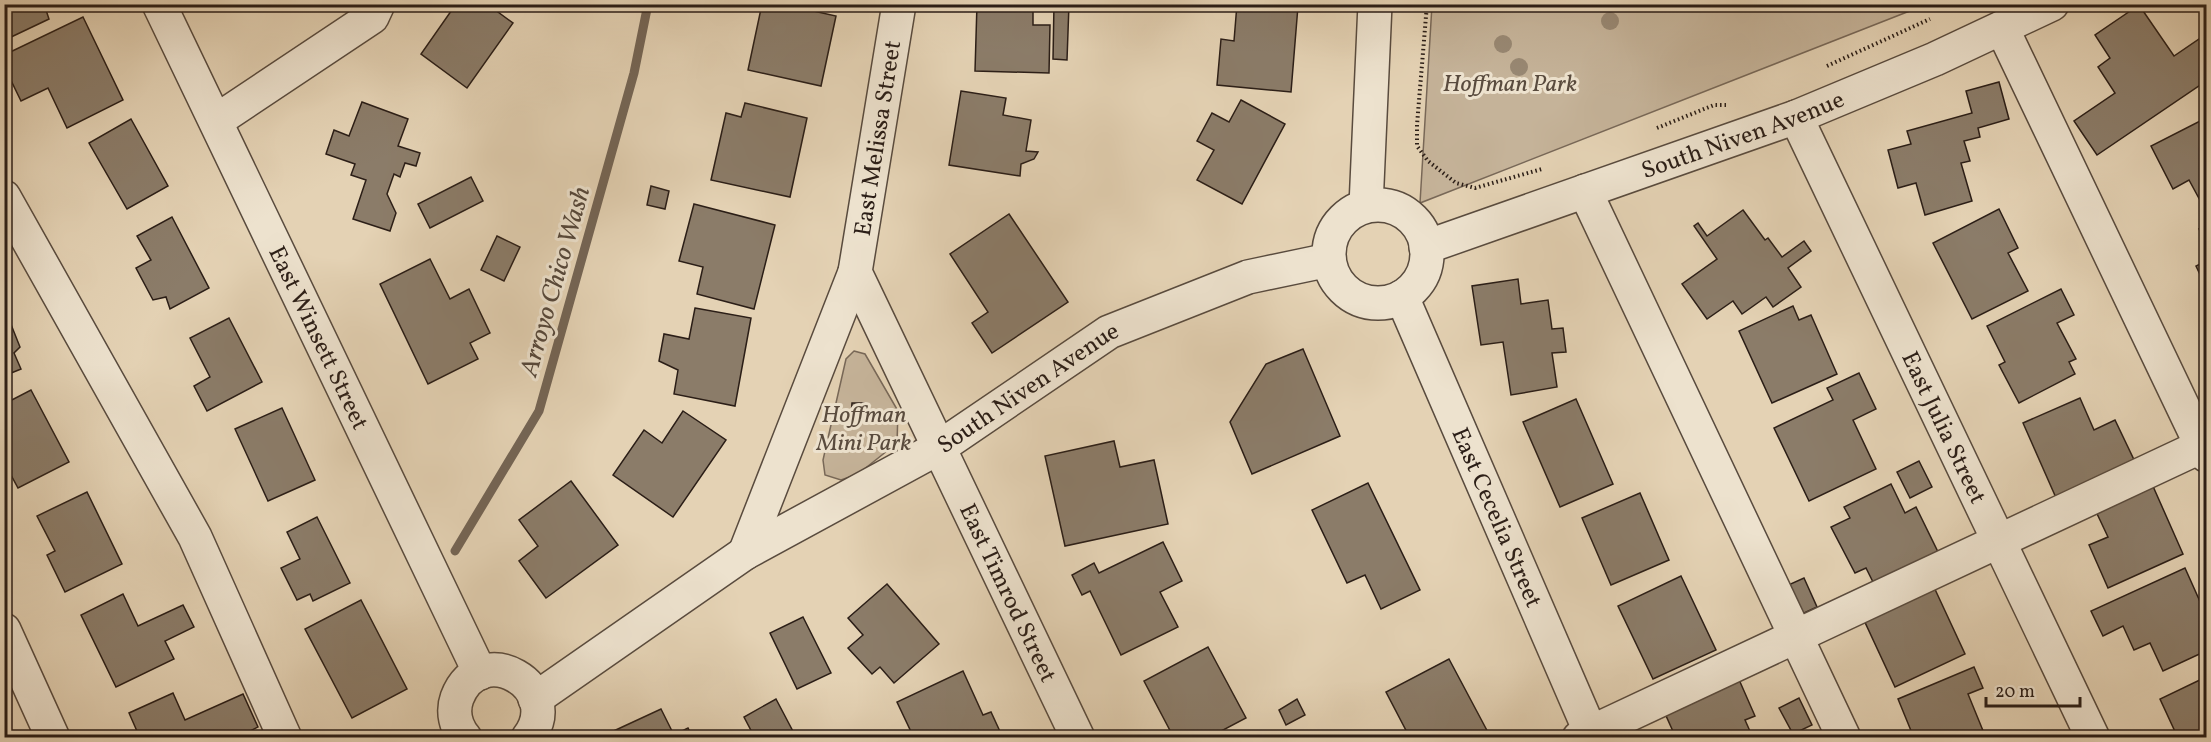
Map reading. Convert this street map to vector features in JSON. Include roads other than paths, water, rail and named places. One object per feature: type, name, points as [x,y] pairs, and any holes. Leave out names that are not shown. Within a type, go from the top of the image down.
[{"type":"street","name":"East Winsett Street","points":[[159,4],[480,673]]},
{"type":"street","points":[[216,121],[372,17],[378,4]]},
{"type":"street","name":"East Melissa Street","points":[[745,553],[855,272],[899,4]]},
{"type":"street","points":[[1366,206],[1376,4]]},
{"type":"street","name":"South Niven Avenue","points":[[1426,247],[1796,117],[1935,59],[2052,4]]},
{"type":"street","points":[[1587,736],[1999,542],[2205,448],[2002,28]]},
{"type":"street","name":"East Julia Street","points":[[1796,117],[2092,738]]},
{"type":"street","points":[[1585,191],[1844,738]]},
{"type":"street","points":[[4,197],[195,537],[285,738]]},
{"type":"street","points":[[1377,204],[1406,213],[1418,224],[1425,238],[1426,247],[1425,269],[1418,283],[1394,301],[1378,304],[1363,301],[1349,294],[1330,270],[1330,238],[1337,225],[1348,213],[1366,206],[1377,204]]},
{"type":"street","name":"South Niven Avenue","points":[[536,699],[745,553],[940,447],[1109,332],[1248,277],[1329,260]]},
{"type":"street","points":[[855,272],[940,447]]},
{"type":"street","name":"East Cecelia Street","points":[[1402,297],[1587,736]]},
{"type":"street","name":"East Timrod Street","points":[[940,447],[1078,738]]},
{"type":"street","points":[[4,630],[53,738]]},
{"type":"street","points":[[453,734],[456,719],[455,705],[460,692],[469,680],[480,673],[495,669],[509,672],[522,679],[532,689],[536,699],[537,717],[528,738]]},
{"type":"waterway","name":"Arroyo Chico Wash","points":[[455,551],[539,411],[634,73],[648,4]]},
{"type":"park label","name":"Hoffman Park","points":[[1510,83]]},
{"type":"park label","name":"Hoffman Mini Park","points":[[864,428]]}]
